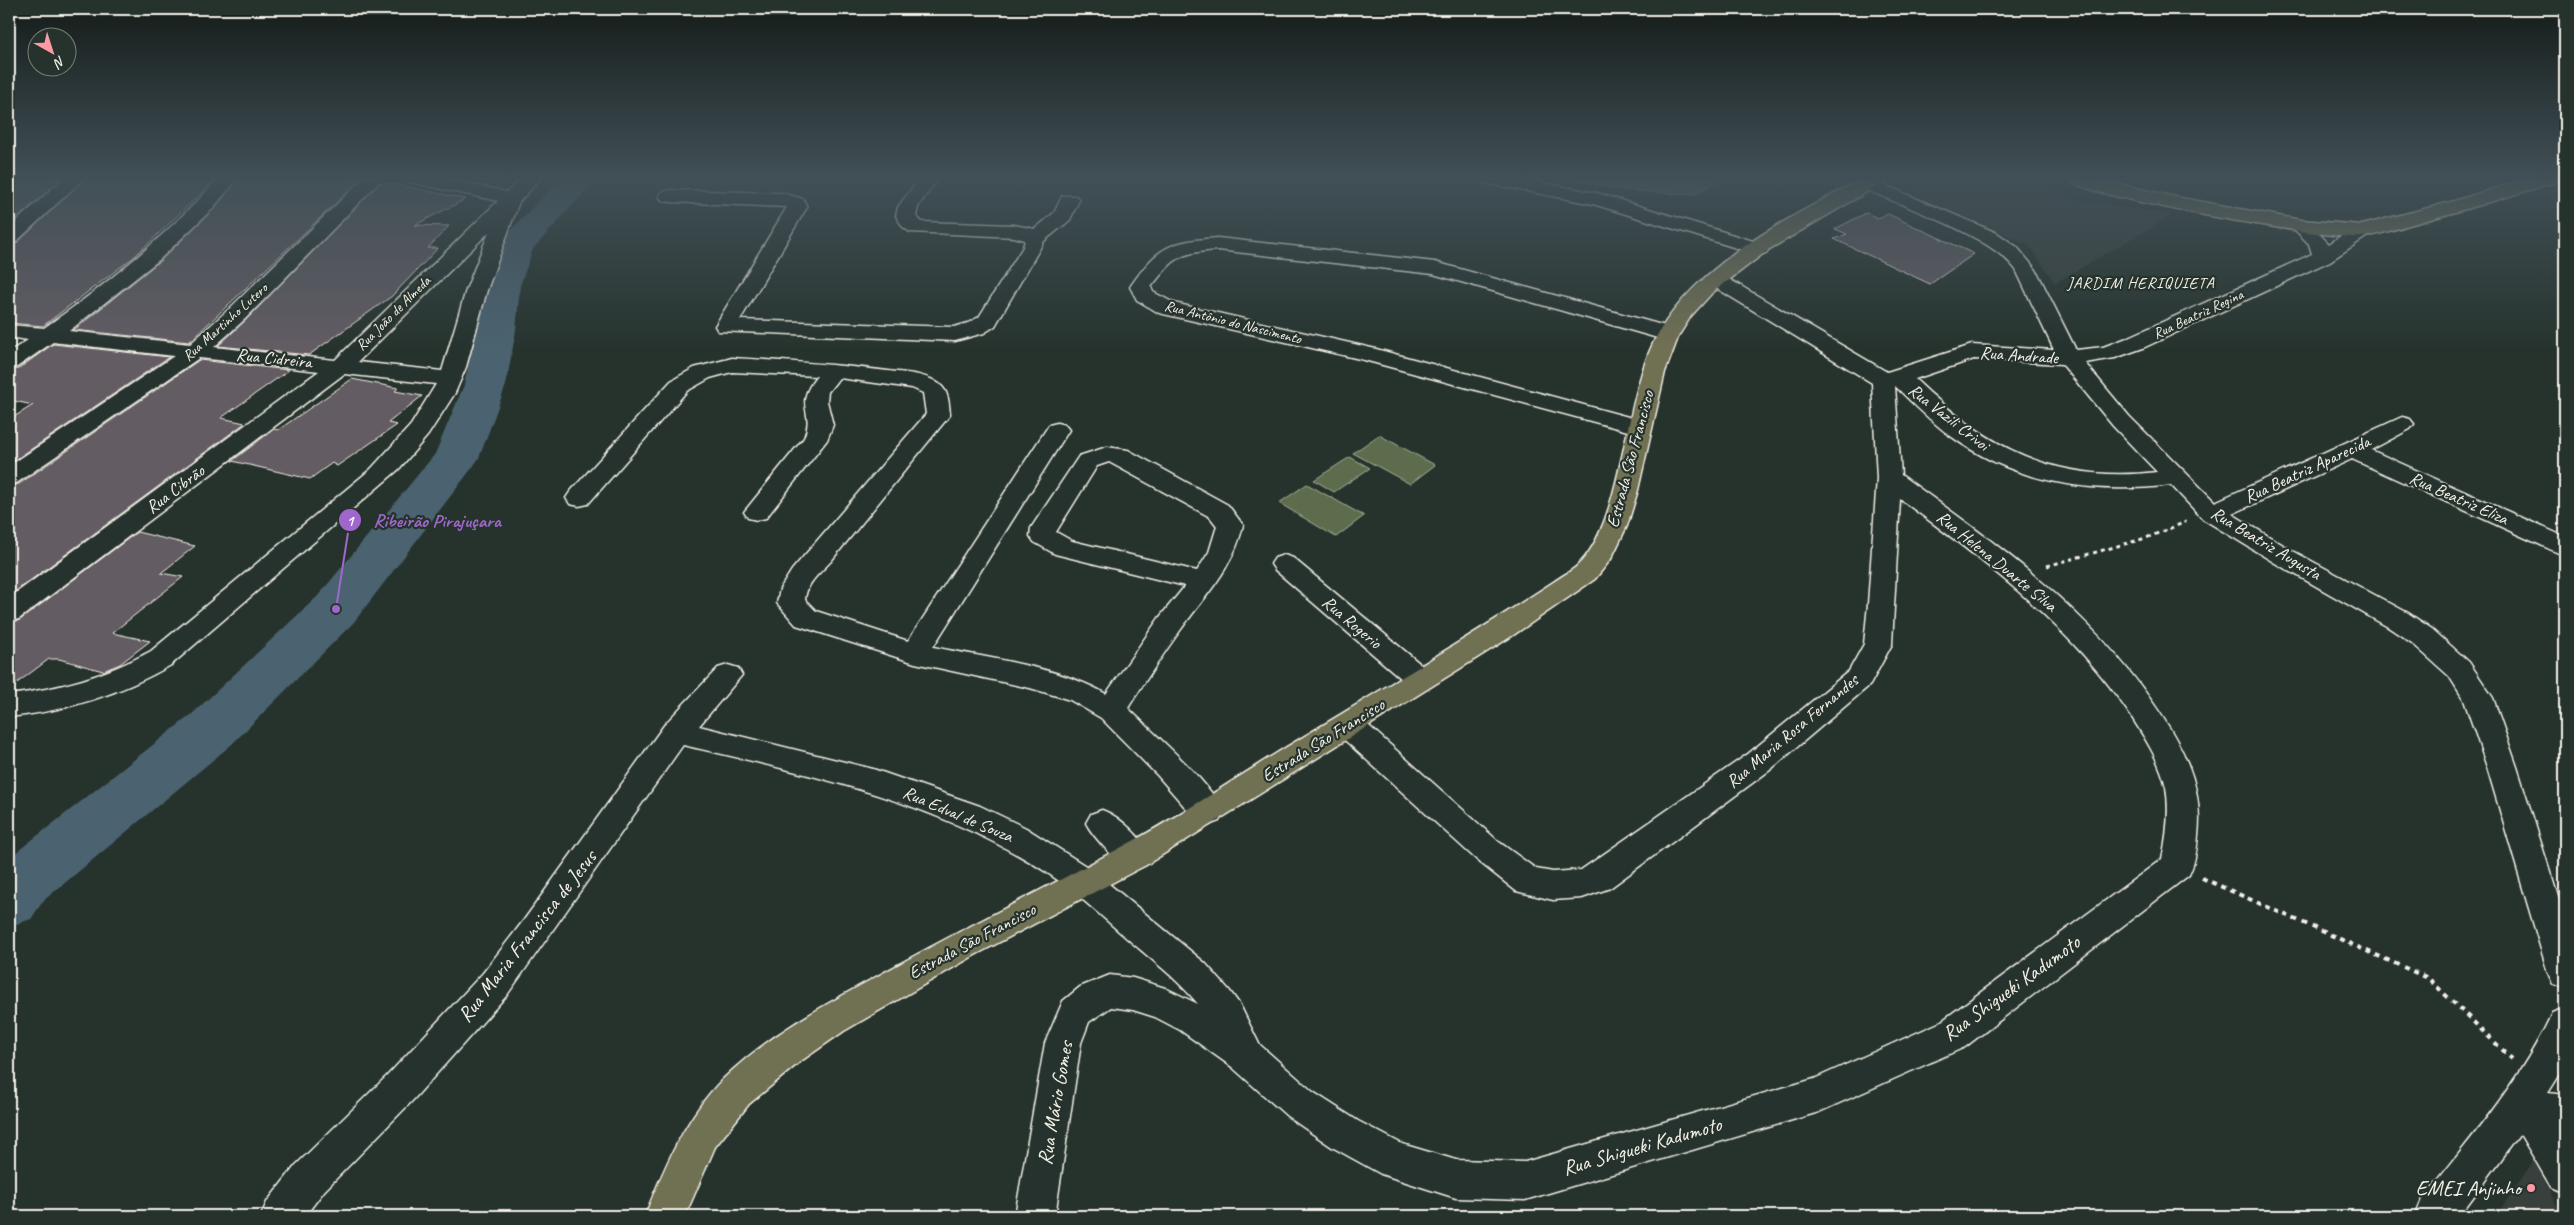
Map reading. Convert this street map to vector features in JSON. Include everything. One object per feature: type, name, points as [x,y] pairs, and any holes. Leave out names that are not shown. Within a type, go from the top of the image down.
[{"type":"main road","name":"Estrada São Francisco","points":[[665,1216],[702,1134],[736,1092],[788,1049],[831,1020],[963,945],[1086,884],[1135,856],[1573,583],[1597,561],[1622,501],[1650,385],[1668,334],[1689,305],[1714,279],[1780,235]]},
{"type":"street","points":[[9,362],[101,298],[173,235]]},
{"type":"street","name":"Rua Martinho Lutero","points":[[9,477],[197,350],[237,314],[316,235]]},
{"type":"street","name":"Rua João de Almeda","points":[[341,366],[472,235]]},
{"type":"street","points":[[9,706],[40,702],[102,688],[133,675],[161,658],[380,474],[409,446],[434,410],[450,379],[481,275],[498,235]]},
{"type":"street","points":[[780,235],[726,326],[955,334],[976,328],[988,321],[1034,248],[1035,239],[1040,235]]},
{"type":"street","points":[[1031,235],[1035,239]]},
{"type":"street","points":[[1714,235],[1759,249]]},
{"type":"street","name":"Rua Beatriz Augusta","points":[[1986,235],[2019,258],[2070,358],[2121,421],[2212,513],[2284,557],[2398,620],[2422,636],[2458,669],[2478,698],[2499,759],[2565,973]]},
{"type":"street","points":[[2311,235],[2318,242],[2323,256]]},
{"type":"street","name":"Rua Beatriz Regina","points":[[2070,358],[2107,353],[2135,343],[2323,256],[2354,235]]},
{"type":"street","name":"Rua Antônio do Nascimento","points":[[1639,427],[1368,354],[1167,308],[1144,296],[1140,287],[1165,256],[1189,246],[1218,244],[1435,268],[1668,334]]},
{"type":"street","points":[[428,278],[481,275]]},
{"type":"street","points":[[1714,279],[1891,378]]},
{"type":"street","name":"Rua Cidreira","points":[[9,331],[450,379]]},
{"type":"street","name":"Rua Andrade","points":[[1891,378],[1972,352],[2070,358]]},
{"type":"street","points":[[579,498],[679,386],[696,376],[732,365],[833,370],[917,382],[932,389],[937,398],[938,415],[822,555],[803,574],[791,591],[791,603],[806,618],[915,653],[1030,678],[1080,692],[1111,710],[1169,768],[1208,812]]},
{"type":"street","name":"Rua Cibrão","points":[[9,612],[341,366]]},
{"type":"street","points":[[757,512],[815,440],[821,425],[815,401],[817,392],[833,370]]},
{"type":"street","name":"Rua Vazili Crivoi","points":[[1891,378],[1969,438],[2003,458],[2072,480],[2136,483],[2176,477]]},
{"type":"street","name":"Rua Maria Rosa Fernandes","points":[[1348,724],[1488,851],[1528,881],[1553,886],[1582,884],[1598,878],[1759,762],[1860,678],[1878,644],[1890,478],[1891,378]]},
{"type":"street","name":"Rua Beatriz Aparecida","points":[[2212,513],[2352,450],[2402,424]]},
{"type":"street","points":[[915,653],[1057,430]]},
{"type":"street","name":"Rua Beatriz Eliza","points":[[2352,450],[2565,547]]},
{"type":"street","points":[[1111,710],[1202,581],[1228,542],[1230,524],[1219,511],[1119,455],[1107,454],[1088,461],[1044,528],[1043,536],[1064,548],[1202,581]]},
{"type":"street","name":"Rua Helena Duarte Silva","points":[[1890,478],[2020,574],[2077,626],[2130,688],[2162,741],[2181,787],[2184,826],[2177,866]]},
{"type":"street","name":"Rua Rogerio","points":[[1284,564],[1420,679]]},
{"type":"street","name":"Rua Maria Francisca de Jesus","points":[[284,1210],[342,1143],[400,1088],[495,984],[536,930],[676,732],[728,675]]},
{"type":"street","name":"Rua Edval de Souza","points":[[676,732],[785,757],[889,786],[946,806],[1000,829],[1058,863],[1086,884],[1200,980],[1222,1005],[1237,1032],[1245,1055]]},
{"type":"street","points":[[1102,823],[1135,856]]},
{"type":"street","name":"Rua Shigueki Kadumoto","points":[[1092,998],[1110,991],[1133,994],[1165,1004],[1193,1019],[1245,1055],[1300,1104],[1344,1134],[1395,1162],[1456,1179],[1525,1181],[1819,1094],[1952,1035],[2177,866]]},
{"type":"street","name":"Rua Mário Gomes","points":[[1035,1216],[1063,1043],[1076,1012],[1092,998]]},
{"type":"street","points":[[2435,1216],[2527,1091],[2552,1053],[2565,1024]]},
{"type":"street","points":[[2527,1091],[2555,1113],[2565,1113]]},
{"type":"street","points":[[2527,1091],[2565,1174]]},
{"type":"path","points":[[2020,574],[2146,538],[2212,513]]},
{"type":"path","points":[[2177,866],[2428,978],[2527,1091]]},
{"type":"shaded area","points":[[2007,235],[2138,235],[2055,283],[2029,245]]},
{"type":"shaded area","name":"EMEI Anjinho","points":[[2534,1160],[2562,1216],[2496,1216]]},
{"type":"green space","points":[[1379,435],[1435,465],[1410,484],[1353,453]]},
{"type":"green space","points":[[1350,457],[1370,468],[1334,492],[1314,480]]},
{"type":"green space","points":[[1307,484],[1364,516],[1336,537],[1279,503]]},
{"type":"building","points":[[25,235],[157,235],[135,256],[43,326],[9,323],[9,246],[17,243]]},
{"type":"building","points":[[187,235],[302,235],[189,342],[74,330],[161,260]]},
{"type":"building","points":[[329,235],[440,235],[428,248],[438,248],[392,296],[309,355],[218,346]]},
{"type":"building","points":[[1844,235],[1934,235],[1974,254],[1930,284],[1834,239]]},
{"type":"building","points":[[53,344],[169,357],[9,464],[9,420],[33,405],[9,400],[9,371],[18,369]]},
{"type":"building","points":[[199,360],[289,370],[221,418],[245,423],[9,596],[9,487],[19,484]]},
{"type":"building","points":[[352,379],[398,388],[395,391],[422,396],[388,423],[397,425],[337,466],[332,463],[310,479],[232,461],[274,429],[278,430]]},
{"type":"building","points":[[137,532],[195,546],[161,573],[183,577],[112,633],[150,641],[120,664],[103,671],[59,659],[49,659],[9,689],[9,623],[20,620]]},
{"type":"waterway","points":[[9,901],[21,883],[211,730],[336,609],[456,458],[485,385],[496,330],[500,286],[515,246],[525,235]]},
{"type":"place","name":"Ribeirão Pirajuçara","points":[[336,609]]},
{"type":"place","name":"EMEI Anjinho","points":[[2531,1188]]},
{"type":"district","name":"JARDIM HERIQUIETA","points":[[2141,282]]}]
